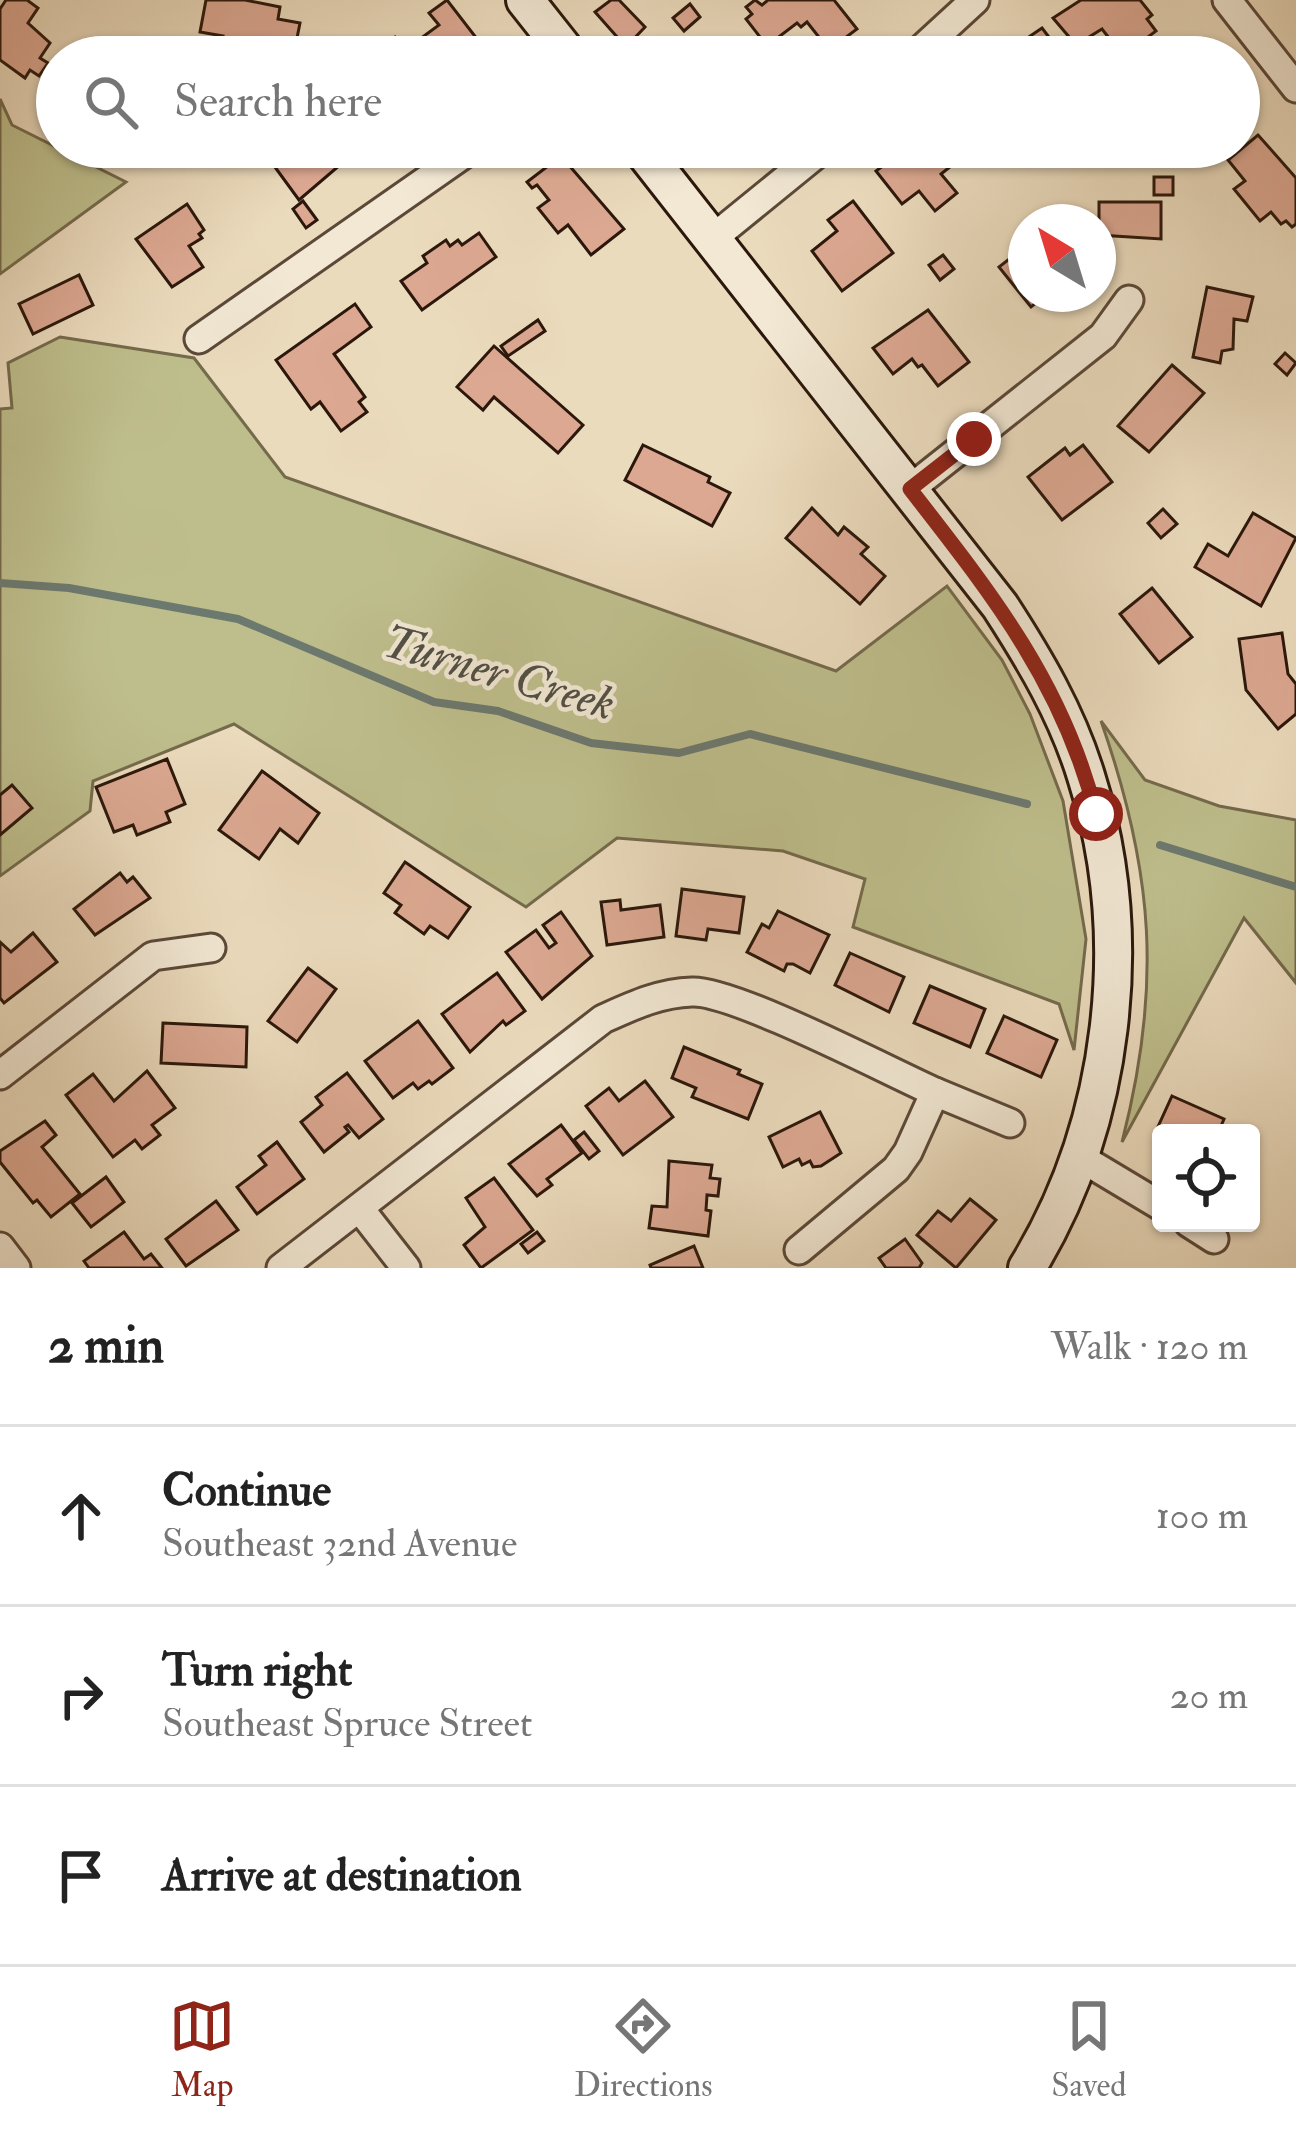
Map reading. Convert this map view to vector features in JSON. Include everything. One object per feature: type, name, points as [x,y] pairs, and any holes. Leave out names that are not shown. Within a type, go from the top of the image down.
[{"type":"main road","points":[[525,0],[553,36]]},
{"type":"main road","points":[[656,168],[979,578],[1030,651],[1062,713],[1087,777],[1109,884],[1112,990],[1106,1053],[1081,1158],[1062,1206],[1027,1268]]},
{"type":"street","points":[[936,36],[975,0]]},
{"type":"street","points":[[1227,0],[1255,36]]},
{"type":"street","points":[[1260,42],[1296,88]]},
{"type":"street","points":[[199,339],[444,168]]},
{"type":"street","points":[[712,239],[799,168]]},
{"type":"street","points":[[910,489],[1103,336],[1129,300]]},
{"type":"street","points":[[0,1075],[153,956],[211,948]]},
{"type":"street","points":[[281,1268],[603,1019],[645,1000],[696,991],[742,1006],[1010,1124]]},
{"type":"street","points":[[799,1250],[896,1169],[935,1092]]},
{"type":"street","points":[[1081,1158],[1152,1201]]},
{"type":"street","points":[[360,1209],[406,1268]]},
{"type":"street","points":[[1203,1232],[1214,1239]]},
{"type":"street","points":[[0,1246],[16,1268]]},
{"type":"green space","points":[[0,99],[12,125],[36,137],[36,168],[98,168],[126,182],[0,274]]},
{"type":"green space","points":[[60,337],[194,358],[285,477],[836,671],[947,586],[1002,660],[1030,714],[1063,801],[1086,939],[1074,1050],[1059,1004],[853,927],[865,879],[783,851],[617,838],[526,907],[234,724],[93,781],[90,811],[0,876],[0,409],[12,408],[8,363]]},
{"type":"green space","points":[[1101,721],[1145,780],[1219,806],[1296,820],[1296,983],[1244,918],[1122,1142],[1143,1032],[1146,930],[1132,829]]},
{"type":"building","points":[[6,0],[27,0],[38,8],[28,23],[42,36],[36,36],[36,74],[30,70],[25,78],[0,60],[0,9]]},
{"type":"building","points":[[206,0],[245,0],[280,7],[278,19],[300,23],[297,36],[200,32]]},
{"type":"building","points":[[447,0],[475,36],[424,36],[439,25],[429,13]]},
{"type":"building","points":[[619,0],[645,27],[636,36],[616,36],[595,12]]},
{"type":"building","points":[[755,0],[762,5],[768,0],[834,0],[857,29],[848,36],[818,36],[807,22],[801,27],[797,23],[780,36],[759,36],[746,19],[752,14],[746,7]]},
{"type":"building","points":[[1081,0],[1140,0],[1152,15],[1147,19],[1156,31],[1149,36],[1107,36],[1102,29],[1091,36],[1068,36],[1053,18]]},
{"type":"building","points":[[690,4],[700,17],[684,31],[673,18]]},
{"type":"building","points":[[1260,137],[1296,178],[1296,224],[1281,224],[1271,212],[1260,221],[1234,189],[1245,181],[1234,168],[1260,168]]},
{"type":"building","points":[[276,168],[336,168],[299,200]]},
{"type":"building","points":[[545,168],[571,168],[624,229],[591,255],[568,225],[558,233],[538,208],[549,200],[537,185],[532,188],[527,182]]},
{"type":"building","points":[[949,168],[941,174],[957,193],[935,211],[919,191],[902,204],[876,171]]},
{"type":"building","points":[[1154,177],[1173,177],[1173,195],[1154,195]]},
{"type":"building","points":[[303,201],[317,220],[306,228],[293,209]]},
{"type":"building","points":[[853,201],[893,253],[842,291],[812,251],[837,231],[828,220]]},
{"type":"building","points":[[1161,202],[1161,239],[1116,236],[1116,204],[1099,204]]},
{"type":"building","points":[[187,204],[204,230],[199,234],[202,238],[189,246],[203,267],[172,287],[136,239]]},
{"type":"building","points":[[479,233],[496,257],[422,310],[401,281],[427,263],[423,256],[446,240],[450,246],[458,240],[462,245]]},
{"type":"building","points":[[943,255],[954,269],[940,280],[929,265]]},
{"type":"building","points":[[79,275],[93,305],[33,334],[19,304]]},
{"type":"building","points":[[1207,287],[1253,297],[1247,321],[1234,319],[1233,349],[1222,351],[1220,363],[1193,357]]},
{"type":"building","points":[[355,304],[371,327],[334,354],[365,397],[359,402],[367,412],[341,431],[320,402],[311,409],[276,360]]},
{"type":"building","points":[[928,310],[969,362],[938,386],[912,359],[893,374],[873,348]]},
{"type":"building","points":[[538,320],[545,331],[508,356],[501,346]]},
{"type":"building","points":[[494,346],[583,425],[558,453],[494,397],[483,410],[457,387]]},
{"type":"building","points":[[1285,353],[1296,363],[1287,375],[1275,364]]},
{"type":"building","points":[[1172,365],[1204,393],[1149,452],[1118,426]]},
{"type":"building","points":[[643,445],[710,477],[708,482],[730,493],[712,526],[625,480]]},
{"type":"building","points":[[1083,445],[1112,482],[1062,520],[1028,477],[1065,448],[1070,455]]},
{"type":"building","points":[[812,508],[838,535],[844,527],[868,547],[861,554],[885,576],[860,604],[786,538]]},
{"type":"building","points":[[1163,509],[1177,524],[1161,538],[1148,523]]},
{"type":"building","points":[[1253,513],[1296,538],[1261,606],[1195,567],[1208,544],[1228,556]]},
{"type":"building","points":[[1152,588],[1192,637],[1159,663],[1120,614]]},
{"type":"building","points":[[1282,633],[1288,674],[1296,684],[1296,714],[1278,729],[1246,690],[1239,639]]},
{"type":"building","points":[[167,759],[185,804],[166,812],[170,822],[137,835],[133,825],[114,832],[96,787]]},
{"type":"building","points":[[262,771],[319,813],[298,843],[280,829],[259,859],[219,830]]},
{"type":"building","points":[[12,785],[32,808],[0,835],[0,795]]},
{"type":"building","points":[[405,862],[470,907],[448,938],[430,926],[424,934],[395,913],[401,905],[384,893]]},
{"type":"building","points":[[120,873],[127,882],[133,877],[150,898],[95,935],[74,909]]},
{"type":"building","points":[[682,889],[744,897],[739,933],[708,929],[706,940],[676,936]]},
{"type":"building","points":[[620,900],[621,910],[660,905],[664,937],[607,945],[601,902]]},
{"type":"building","points":[[778,911],[829,935],[810,973],[793,964],[787,964],[784,971],[747,952],[762,924],[769,928]]},
{"type":"building","points":[[561,912],[592,956],[542,999],[506,952],[536,930],[549,948],[556,943],[543,925]]},
{"type":"building","points":[[33,933],[57,962],[4,1003],[0,998],[0,942],[11,952]]},
{"type":"building","points":[[850,953],[904,977],[889,1012],[835,985]]},
{"type":"building","points":[[308,968],[336,989],[297,1042],[268,1021]]},
{"type":"building","points":[[497,973],[525,1011],[506,1025],[503,1021],[470,1052],[442,1014]]},
{"type":"building","points":[[930,986],[985,1009],[970,1047],[914,1023]]},
{"type":"building","points":[[1004,1016],[1057,1040],[1041,1077],[987,1053]]},
{"type":"building","points":[[418,1021],[453,1068],[432,1084],[429,1081],[418,1089],[413,1083],[393,1098],[365,1061]]},
{"type":"building","points":[[163,1023],[247,1027],[246,1067],[161,1063]]},
{"type":"building","points":[[684,1047],[762,1084],[748,1119],[692,1097],[696,1088],[672,1078]]},
{"type":"building","points":[[147,1071],[175,1108],[152,1125],[160,1135],[142,1149],[135,1140],[113,1157],[66,1095],[93,1074],[114,1101]]},
{"type":"building","points":[[347,1073],[383,1119],[359,1138],[348,1125],[349,1132],[324,1152],[301,1122],[322,1105],[316,1097]]},
{"type":"building","points":[[645,1081],[673,1117],[623,1155],[586,1106],[609,1088],[619,1101]]},
{"type":"building","points":[[1172,1096],[1224,1119],[1222,1124],[1159,1124]]},
{"type":"building","points":[[820,1112],[841,1153],[821,1166],[813,1167],[810,1161],[802,1165],[799,1159],[783,1167],[769,1137]]},
{"type":"building","points":[[45,1121],[56,1135],[42,1147],[80,1194],[51,1217],[37,1200],[33,1203],[0,1162],[0,1151]]},
{"type":"building","points":[[561,1125],[582,1153],[547,1179],[552,1185],[537,1196],[509,1164]]},
{"type":"building","points":[[584,1132],[599,1151],[589,1159],[574,1140]]},
{"type":"building","points":[[277,1142],[304,1179],[257,1214],[237,1187],[266,1165],[259,1156]]},
{"type":"building","points":[[669,1161],[712,1165],[710,1178],[720,1179],[718,1196],[707,1195],[706,1210],[711,1211],[708,1236],[649,1228],[652,1206],[667,1207]]},
{"type":"building","points":[[106,1177],[124,1202],[91,1227],[72,1203]]},
{"type":"building","points":[[494,1178],[533,1230],[481,1268],[464,1245],[485,1227],[466,1198]]},
{"type":"building","points":[[970,1199],[996,1220],[956,1268],[917,1235],[938,1211],[951,1221]]},
{"type":"building","points":[[216,1201],[238,1230],[186,1266],[166,1239]]},
{"type":"building","points":[[124,1232],[144,1259],[151,1254],[162,1268],[89,1268],[84,1261]]},
{"type":"building","points":[[537,1232],[544,1241],[528,1253],[521,1244]]},
{"type":"building","points":[[905,1239],[922,1263],[919,1268],[886,1268],[879,1258]]},
{"type":"building","points":[[694,1246],[703,1268],[651,1268],[650,1265]]},
{"type":"waterway","name":"Turner Creek","points":[[0,583],[69,588],[238,619],[434,702],[498,711],[591,743],[679,753],[750,734],[1027,804]]},
{"type":"waterway","name":"Turner Creek","points":[[1160,845],[1296,887]]},
{"type":"route","points":[[974,439],[910,489],[1000,606],[1045,677],[1087,777],[1096,814]]}]
